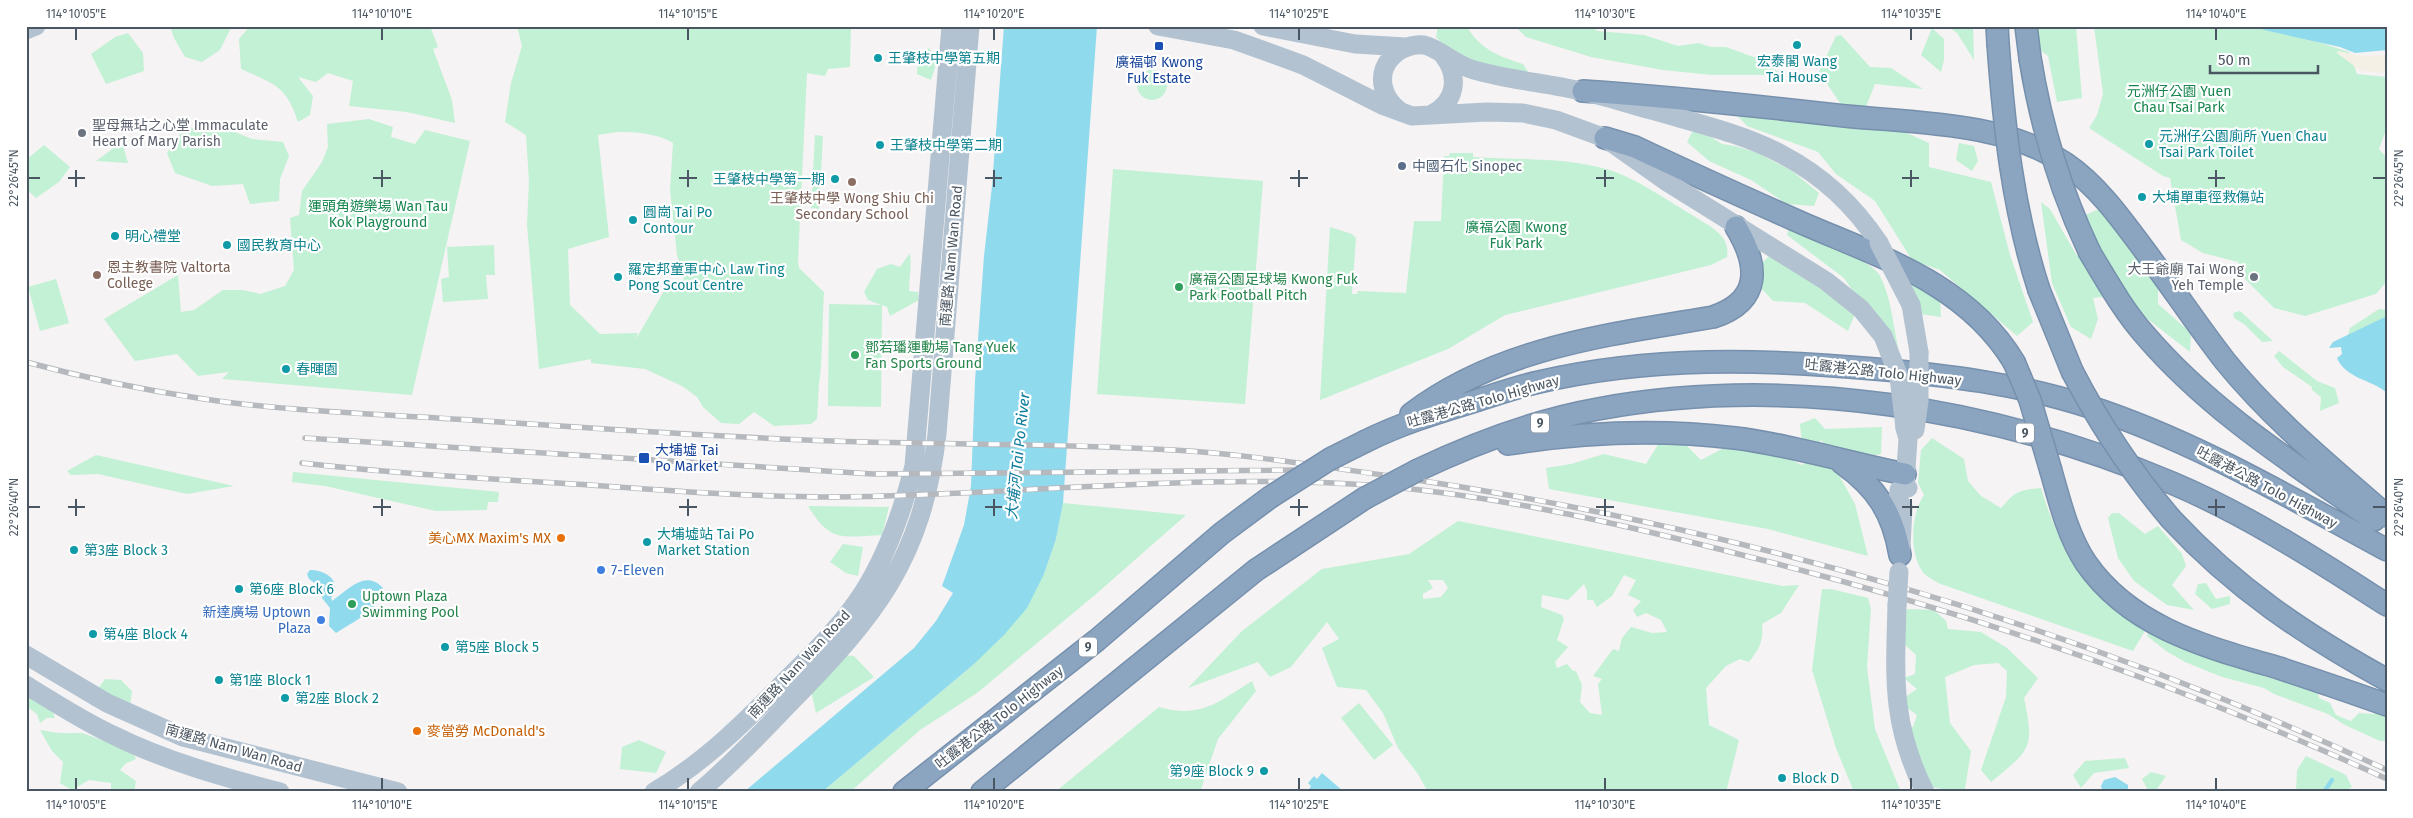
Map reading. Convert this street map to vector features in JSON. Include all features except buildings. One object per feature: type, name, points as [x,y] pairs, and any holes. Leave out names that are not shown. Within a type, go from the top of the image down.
[{"type":"highway","points":[[2026,26],[2041,116],[2056,170],[2075,222],[2090,253],[2113,291],[2144,334],[2206,398],[2246,430],[2387,530]]},
{"type":"highway","points":[[1998,35],[2005,125],[2011,171],[2018,214],[2038,290],[2072,371],[2109,437],[2136,476],[2172,519],[2211,560],[2258,600],[2317,641],[2387,680]]},
{"type":"highway","points":[[1583,91],[1704,100],[1962,128],[2009,137],[2049,153],[2068,166],[2105,200],[2131,232],[2199,328],[2251,391],[2297,436],[2387,516]]},
{"type":"highway","points":[[1605,138],[1635,147],[1928,280],[1973,310],[1994,332],[2014,362],[2030,400],[2060,506],[2077,548],[2095,575],[2130,609],[2150,621],[2195,642],[2387,705]]},
{"type":"highway","points":[[1395,426],[1423,405],[1464,381],[1506,362],[1590,338],[1713,316],[1727,311],[1746,296],[1752,277],[1750,254],[1736,227]]},
{"type":"highway","name":"吐露港公路 Tolo Highway","points":[[904,792],[1090,646],[1222,533],[1269,498],[1330,459],[1395,426],[1537,382],[1592,372],[1691,361],[1785,362],[1926,374],[2034,392],[2086,406],[2138,424],[2239,470],[2387,550]]},
{"type":"highway","name":"9","points":[[982,792],[1256,570],[1365,498],[1418,470],[1503,434],[1596,409],[1669,398],[1775,396],[1844,401],[1923,410],[2036,436],[2078,449],[2174,484],[2267,532],[2387,606]]},
{"type":"highway","points":[[1457,453],[1576,435],[1653,433],[1735,438],[1835,459],[1905,479]]},
{"type":"highway","points":[[1835,459],[1864,480],[1881,501],[1896,529],[1900,564]]},
{"type":"main road","points":[[26,30],[36,26]]},
{"type":"main road","name":"南運路 Nam Wan Road","points":[[654,792],[679,777],[722,744],[840,624],[864,590],[892,538],[904,504],[914,466],[951,26]]},
{"type":"main road","name":"南運路 Nam Wan Road","points":[[699,792],[738,755],[857,632],[889,587],[917,526],[933,468],[937,434],[970,26]]},
{"type":"main road","points":[[1158,26],[1234,40],[1302,65],[1362,96],[1412,116],[1523,113],[1556,120],[1605,138],[1630,158],[1736,227],[1760,238],[1841,292],[1861,308],[1883,336],[1898,377],[1909,432]]},
{"type":"main road","points":[[1263,26],[1355,44],[1406,47],[1424,46],[1442,54],[1452,62],[1474,70],[1583,91],[1740,136],[1800,164],[1833,188],[1868,226],[1885,252],[1911,305],[1918,339],[1919,401],[1909,432],[1905,479],[1910,492],[1902,507],[1895,678],[1897,710],[1904,741],[1924,792]]},
{"type":"main road","points":[[1401,112],[1392,106],[1386,97],[1382,79],[1388,61],[1393,55],[1406,47]]},
{"type":"main road","points":[[1432,114],[1443,106],[1454,88],[1453,70],[1442,54]]},
{"type":"main road","name":"南運路 Nam Wan Road","points":[[26,655],[107,703],[183,737],[398,792]]},
{"type":"main road","name":"南運路 Nam Wan Road","points":[[26,686],[91,724],[143,749],[177,762],[280,792]]},
{"type":"green space","points":[[170,26],[232,26],[220,50],[202,62],[185,57],[174,38]]},
{"type":"green space","points":[[250,26],[430,26],[438,47],[433,49],[452,100],[455,123],[407,112],[349,106],[353,81],[328,73],[316,82],[298,77],[313,96],[310,115],[298,122],[289,100],[277,87],[241,69],[239,39]]},
{"type":"green space","points":[[517,26],[851,26],[850,67],[828,69],[825,76],[807,73],[798,260],[799,268],[824,292],[817,419],[811,424],[774,426],[754,412],[739,424],[721,423],[703,407],[697,397],[682,386],[645,369],[591,363],[591,359],[539,369],[527,224],[529,181],[526,135],[505,122],[511,83],[522,46]],"holes":[[[617,132],[653,135],[673,143],[670,190],[677,255],[684,280],[668,284],[635,339],[638,333],[600,334],[570,305],[568,249],[609,237],[598,135]]]},
{"type":"green space","points":[[1438,26],[1467,26],[1484,46],[1498,55],[1523,64],[1529,73],[1471,63],[1455,57],[1436,37]]},
{"type":"green space","points":[[1515,26],[1588,26],[1598,31],[1644,35],[1678,46],[1698,43],[1711,47],[1726,47],[1756,58],[1783,75],[1712,75],[1663,70],[1591,57],[1526,37]]},
{"type":"green space","points":[[1947,26],[1973,26],[1974,60],[1957,33]]},
{"type":"green space","points":[[2037,26],[2076,26],[2082,98],[2057,102],[2048,56],[2039,49]]},
{"type":"green space","name":"元洲仔公園 Yuen Chau Tsai Park","points":[[2094,26],[2268,26],[2349,52],[2357,74],[2387,77],[2387,127],[2379,149],[2387,158],[2387,281],[2376,294],[2305,316],[2274,308],[2243,277],[2238,262],[2203,253],[2181,240],[2170,178],[2163,176],[2089,128],[2097,115],[2103,94]]},
{"type":"green space","points":[[1932,28],[1944,39],[1944,60],[1941,72],[1921,55]]},
{"type":"green space","points":[[128,33],[143,53],[144,71],[106,84],[91,54],[115,37]]},
{"type":"green space","points":[[1841,35],[1870,67],[1891,68],[1923,89],[1875,84],[1865,109],[1842,106],[1819,72],[1836,36]]},
{"type":"green space","points":[[929,48],[937,61],[931,80],[917,74],[918,55]]},
{"type":"green space","points":[[1152,70],[1163,74],[1167,85],[1163,96],[1152,100],[1141,96],[1137,85],[1141,74]]},
{"type":"green space","points":[[1735,113],[1900,130],[1929,143],[1929,167],[1991,182],[2010,255],[2033,322],[2017,336],[1940,270],[1912,260],[1875,201],[1836,174],[1818,152],[1747,126]]},
{"type":"green space","name":"運頭角遊樂場 Wan Tau Kok Playground","points":[[369,119],[393,127],[391,137],[415,144],[425,130],[470,141],[412,395],[222,379],[229,372],[198,376],[177,354],[135,361],[104,319],[178,275],[181,312],[194,310],[223,290],[243,290],[260,294],[285,286],[294,270],[290,218],[299,215],[302,191],[322,162],[328,147],[327,124]]},
{"type":"green space","points":[[215,124],[252,139],[283,142],[289,156],[280,179],[279,201],[250,204],[243,184],[212,186],[175,173],[167,153],[183,130]]},
{"type":"green space","points":[[1695,127],[1722,144],[1758,153],[1792,171],[1819,193],[1814,206],[1787,204],[1751,180],[1709,161],[1687,142]]},
{"type":"green space","points":[[815,135],[823,136],[819,209],[811,208]]},
{"type":"green space","points":[[122,142],[128,163],[96,161]]},
{"type":"green space","points":[[1959,143],[1974,146],[1978,161],[1972,171],[1956,160]]},
{"type":"green space","points":[[44,145],[70,167],[59,182],[36,198],[26,189],[26,160]]},
{"type":"green space","name":"廣福公園 Kwong Fuk Park","points":[[1450,153],[1473,153],[1473,157],[1574,162],[1618,173],[1651,190],[1718,232],[1726,243],[1727,257],[1711,265],[1505,315],[1448,349],[1320,400],[1330,227],[1352,234],[1356,238],[1352,294],[1357,294],[1358,291],[1406,293],[1414,221],[1441,221],[1444,156],[1449,156]]},
{"type":"green space","name":"廣福公園足球場 Kwong Fuk Park Football Pitch","points":[[1113,169],[1263,181],[1245,404],[1097,394]]},
{"type":"green space","points":[[2041,202],[2050,209],[2077,256],[2081,217],[2097,210],[2128,217],[2158,286],[2158,304],[2191,333],[2190,352],[2145,317],[2110,296],[2093,298],[2098,319],[2091,339],[2071,327],[2052,283]]},
{"type":"green space","points":[[1790,225],[1853,255],[1875,270],[1880,276],[1887,293],[1898,347],[1893,349],[1844,278],[1787,235]]},
{"type":"green space","points":[[494,245],[495,275],[486,275],[488,299],[443,302],[441,279],[449,277],[447,247]]},
{"type":"green space","points":[[1774,251],[1855,314],[1848,331],[1805,303],[1773,301],[1760,287],[1762,263]]},
{"type":"green space","name":"鄧若璠運動場 Tang Yuek Fan Sports Ground","points":[[910,253],[909,291],[918,292],[919,300],[890,316],[887,307],[882,305],[881,407],[828,406],[829,304],[881,305],[868,300],[864,292],[877,269],[891,264],[900,267]]},
{"type":"green space","points":[[56,279],[69,323],[40,331],[28,287]]},
{"type":"green space","points":[[1905,281],[1930,290],[1940,297],[1941,317],[1920,314]]},
{"type":"green space","points":[[2379,309],[2387,310],[2387,351],[2345,345],[2350,328]]},
{"type":"green space","points":[[2240,311],[2273,341],[2262,342],[2244,324],[2234,318],[2233,313]]},
{"type":"green space","points":[[2279,351],[2317,381],[2335,388],[2339,403],[2320,411],[2321,397],[2312,390],[2312,387],[2283,367],[2274,356]]},
{"type":"green space","points":[[1815,418],[1825,429],[1882,427],[1881,454],[1867,457],[1823,443],[1822,440],[1818,443],[1802,444],[1800,424]]},
{"type":"green space","points":[[1932,438],[1964,459],[1968,481],[1981,496],[2001,508],[2018,492],[2041,488],[2052,520],[2066,550],[2084,578],[2111,607],[2146,629],[2133,651],[1938,583],[1923,573],[1915,553],[1913,532],[1916,512],[1924,495],[1918,483],[1921,450]]},
{"type":"green space","points":[[1737,441],[1771,450],[1802,465],[1824,448],[1855,504],[1868,556],[1768,529],[1549,489],[1546,468],[1571,464],[1604,454],[1646,464],[1659,443],[1684,443],[1701,460]]},
{"type":"green space","points":[[96,455],[234,486],[187,494],[98,474],[71,475],[67,471]]},
{"type":"green space","points":[[293,472],[499,492],[498,502],[488,502],[487,510],[436,511],[325,486],[292,482]]},
{"type":"green space","points":[[1063,503],[1186,515],[1095,595],[977,693],[920,730],[850,792],[822,792],[974,664],[1044,574],[1056,539]]},
{"type":"green space","points":[[808,506],[889,507],[882,535],[857,537],[831,532],[823,526]]},
{"type":"green space","points":[[2112,513],[2119,513],[2145,534],[2158,526],[2182,554],[2186,566],[2172,585],[2194,610],[2167,605],[2134,581],[2118,558],[2108,518]]},
{"type":"green space","points":[[1458,521],[1783,586],[1799,585],[1781,613],[1762,624],[1760,644],[1749,662],[1740,659],[1726,666],[1706,688],[1709,725],[1739,740],[1726,792],[1428,792],[1418,774],[1398,748],[1383,713],[1366,690],[1337,687],[1322,648],[1339,639],[1327,622],[1291,667],[1270,677],[1258,662],[1188,688],[1242,631],[1322,569],[1409,554]],"holes":[[[1624,575],[1636,580],[1628,595],[1641,601],[1633,610],[1637,617],[1646,613],[1661,620],[1667,632],[1652,633],[1631,627],[1622,638],[1619,651],[1613,649],[1593,676],[1602,679],[1598,684],[1602,715],[1590,713],[1580,702],[1582,685],[1576,671],[1573,671],[1567,664],[1557,668],[1555,662],[1568,647],[1557,640],[1564,619],[1562,615],[1541,607],[1542,595],[1568,600],[1584,584],[1587,591],[1587,600],[1593,600],[1597,607],[1612,596]],[[1428,580],[1443,580],[1448,588],[1441,597],[1423,599],[1423,594],[1433,588]]]},
{"type":"green space","points":[[843,544],[863,547],[858,576],[846,573],[830,562]]},
{"type":"green space","points":[[2206,583],[2216,599],[2230,596],[2230,604],[2212,609],[2195,594],[2198,584]]},
{"type":"green space","points":[[1822,589],[1831,589],[1868,598],[1871,609],[1867,667],[1875,729],[1901,792],[1854,792],[1836,748],[1812,670]]},
{"type":"green space","points":[[1907,609],[1934,610],[1946,621],[1948,629],[1981,632],[2007,648],[2038,678],[2024,698],[2029,728],[2029,739],[2026,747],[2014,763],[1991,782],[1981,770],[2006,697],[2007,671],[1998,663],[1974,665],[1945,677],[1950,723],[1971,751],[1965,789],[1954,790],[1922,787],[1903,729],[1913,727],[1917,715],[1906,707],[1905,697],[1917,689],[1904,678],[1915,674],[1916,655],[1903,643],[1903,614]]},
{"type":"green space","points":[[2154,619],[2185,641],[2186,651],[2317,689],[2319,698],[2330,703],[2336,715],[2351,721],[2359,713],[2387,712],[2387,741],[2380,741],[2345,725],[2328,714],[2274,694],[2264,688],[2222,677],[2185,662],[2166,651],[2147,636]]},
{"type":"green space","points":[[842,655],[854,656],[874,677],[816,713],[808,678]]},
{"type":"green space","points":[[105,679],[121,680],[132,691],[130,707],[95,693]]},
{"type":"green space","points":[[1252,681],[1256,691],[1218,739],[1200,792],[1055,792],[1159,707],[1186,711],[1198,710],[1219,702]]},
{"type":"green space","points":[[26,693],[51,706],[55,718],[47,718],[40,723],[37,714],[26,706]]},
{"type":"green space","points":[[1359,703],[1393,745],[1374,760],[1341,718]]},
{"type":"green space","points":[[40,730],[59,733],[82,733],[132,751],[136,759],[125,764],[120,770],[136,781],[134,792],[111,792],[111,783],[89,780],[72,790],[60,783],[63,762],[52,751]]},
{"type":"green space","points":[[639,740],[666,752],[656,773],[620,769],[622,747]]},
{"type":"green space","points":[[2306,756],[2346,775],[2352,787],[2344,792],[2296,792],[2297,770]]},
{"type":"green space","points":[[2125,758],[2129,768],[2094,773],[2081,788],[2073,775],[2085,761]]},
{"type":"green space","points":[[2151,772],[2166,776],[2155,792],[2149,792],[2142,779]]},
{"type":"sand","points":[[2338,51],[2364,56],[2387,55],[2384,73],[2361,71],[2337,53]]},
{"type":"water","name":"大埔河 Tai Po River","points":[[1004,26],[1097,26],[1063,503],[1056,539],[1044,574],[1027,608],[1004,635],[974,664],[822,792],[744,792],[914,648],[936,621],[953,593],[942,586],[964,525],[971,486],[975,381]]},
{"type":"water","points":[[2259,26],[2387,26],[2387,50],[2355,53],[2340,47],[2264,30]]},
{"type":"water","points":[[2387,316],[2387,393],[2381,388],[2353,375],[2341,365],[2337,358],[2342,354],[2341,347],[2329,348],[2333,342]]},
{"type":"water","name":"Uptown Plaza Swimming Pool","points":[[310,570],[322,572],[334,582],[335,587],[331,598],[332,601],[357,583],[370,580],[383,588],[381,596],[372,609],[336,633],[329,626],[330,608],[322,598],[324,590],[309,579],[307,574]]},
{"type":"water","points":[[1322,773],[1343,791],[1308,791],[1311,786],[1308,783],[1314,776],[1317,779]]},
{"type":"water","points":[[2115,777],[2128,785],[2128,789],[2103,792],[2101,786],[2104,780]]},
{"type":"waterway","points":[[2324,792],[2332,780]]},
{"type":"railway","points":[[26,362],[159,392],[270,407],[742,437],[876,442],[1088,446],[1200,452],[1309,464],[1518,497],[1646,522],[1773,552],[1899,587],[2023,626],[2146,669],[2268,717],[2387,770]]},
{"type":"railway","points":[[305,438],[873,474],[1303,470]]},
{"type":"railway","points":[[302,463],[446,476],[774,496],[836,497],[1177,483],[1314,482],[1382,486],[1475,497],[1568,514],[1659,534],[1832,578],[1994,627],[2074,653],[2232,712],[2387,779]]},
{"type":"place","name":"宏泰閣 Wang Tai House","points":[[1797,45]]},
{"type":"place","name":"廣福邨 Kwong Fuk Estate","points":[[1159,46]]},
{"type":"place","name":"王肇枝中學第五期","points":[[878,58]]},
{"type":"place","name":"聖母無玷之心堂 Immaculate Heart of Mary Parish","points":[[82,133]]},
{"type":"place","name":"元洲仔公園廁所 Yuen Chau Tsai Park Toilet","points":[[2149,144]]},
{"type":"place","name":"王肇枝中學第二期","points":[[880,145]]},
{"type":"place","name":"中國石化 Sinopec","points":[[1402,166]]},
{"type":"place","name":"王肇枝中學第一期","points":[[835,179]]},
{"type":"place","name":"王肇枝中學 Wong Shiu Chi Secondary School","points":[[852,182]]},
{"type":"place","name":"大埔單車徑救傷站","points":[[2142,197]]},
{"type":"place","name":"圓崗 Tai Po Contour","points":[[633,220]]},
{"type":"place","name":"明心禮堂","points":[[115,236]]},
{"type":"place","name":"國民教育中心","points":[[227,245]]},
{"type":"place","name":"恩主教書院 Valtorta College","points":[[97,275]]},
{"type":"place","name":"羅定邦童軍中心 Law Ting Pong Scout Centre","points":[[618,277]]},
{"type":"place","name":"大王爺廟 Tai Wong Yeh Temple","points":[[2254,277]]},
{"type":"place","name":"廣福公園足球場 Kwong Fuk Park Football Pitch","points":[[1179,287]]},
{"type":"place","name":"鄧若璠運動場 Tang Yuek Fan Sports Ground","points":[[855,355]]},
{"type":"place","name":"春暉園","points":[[286,369]]},
{"type":"place","name":"大埔墟 Tai Po Market","points":[[644,458]]},
{"type":"place","name":"美心MX Maxim's MX","points":[[561,538]]},
{"type":"place","name":"大埔墟站 Tai Po Market Station","points":[[647,542]]},
{"type":"place","name":"第3座 Block 3","points":[[74,550]]},
{"type":"place","name":"7-Eleven","points":[[601,570]]},
{"type":"place","name":"第6座 Block 6","points":[[239,589]]},
{"type":"place","name":"Uptown Plaza Swimming Pool","points":[[352,604]]},
{"type":"place","name":"新達廣場 Uptown Plaza","points":[[321,620]]},
{"type":"place","name":"第4座 Block 4","points":[[93,634]]},
{"type":"place","name":"第5座 Block 5","points":[[445,647]]},
{"type":"place","name":"第1座 Block 1","points":[[219,680]]},
{"type":"place","name":"第2座 Block 2","points":[[285,698]]},
{"type":"place","name":"麥當勞 McDonald's","points":[[417,731]]},
{"type":"place","name":"第9座 Block 9","points":[[1264,771]]},
{"type":"place","name":"Block D","points":[[1782,778]]}]
